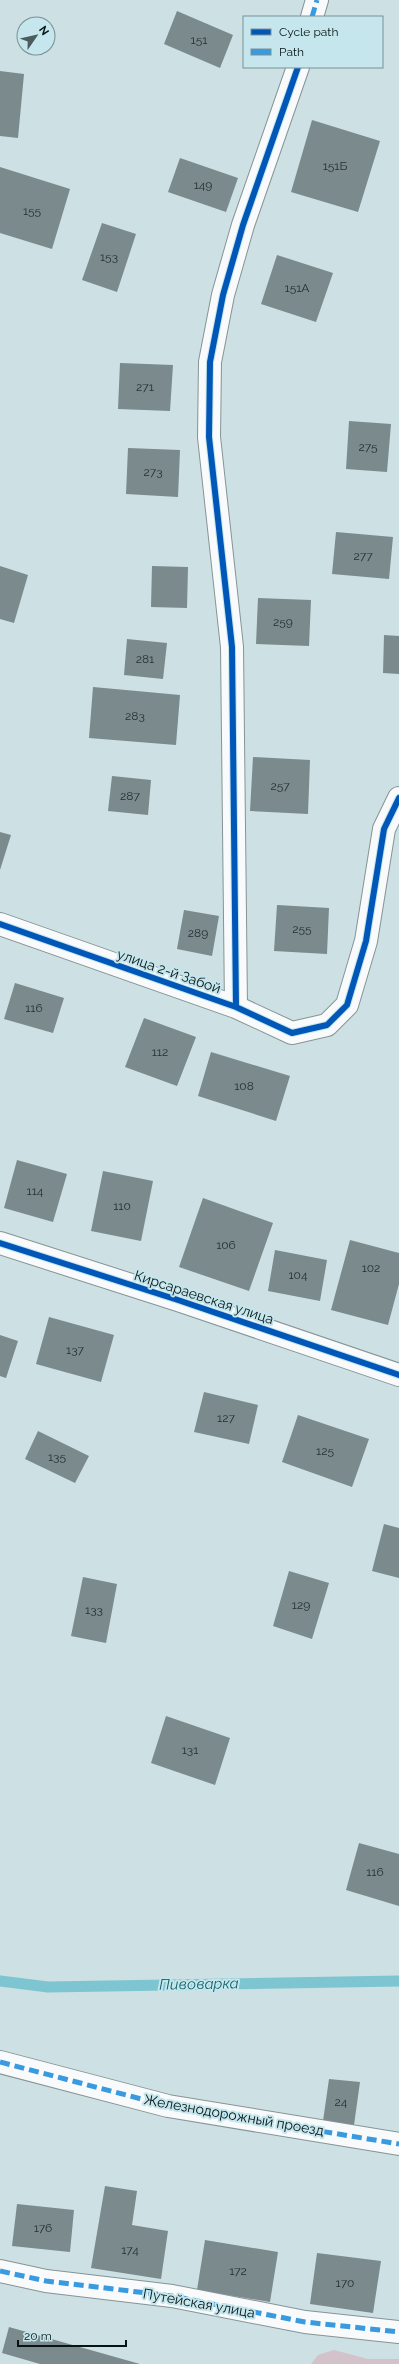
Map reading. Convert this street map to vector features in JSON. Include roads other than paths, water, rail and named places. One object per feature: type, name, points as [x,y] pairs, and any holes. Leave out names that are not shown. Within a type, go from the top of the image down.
[{"type":"street","points":[[312,16],[317,0]]},
{"type":"street","points":[[236,1006],[232,646],[210,437],[210,362],[223,295],[243,225],[298,68]]},
{"type":"street","name":"улица 2-й Забой","points":[[0,924],[236,1006],[292,1033],[327,1025],[347,1004],[366,941],[384,829],[399,798]]},
{"type":"street","name":"Кирсараевская улица","points":[[0,1244],[178,1300],[399,1375]]},
{"type":"street","name":"Железнодорожный проезд","points":[[0,2062],[168,2106],[399,2144]]},
{"type":"street","name":"Путейская улица","points":[[0,2271],[46,2281],[172,2296],[305,2322],[399,2332]]},
{"type":"waterway","name":"Пивоварка","points":[[0,1981],[48,1987],[399,1981]]}]
